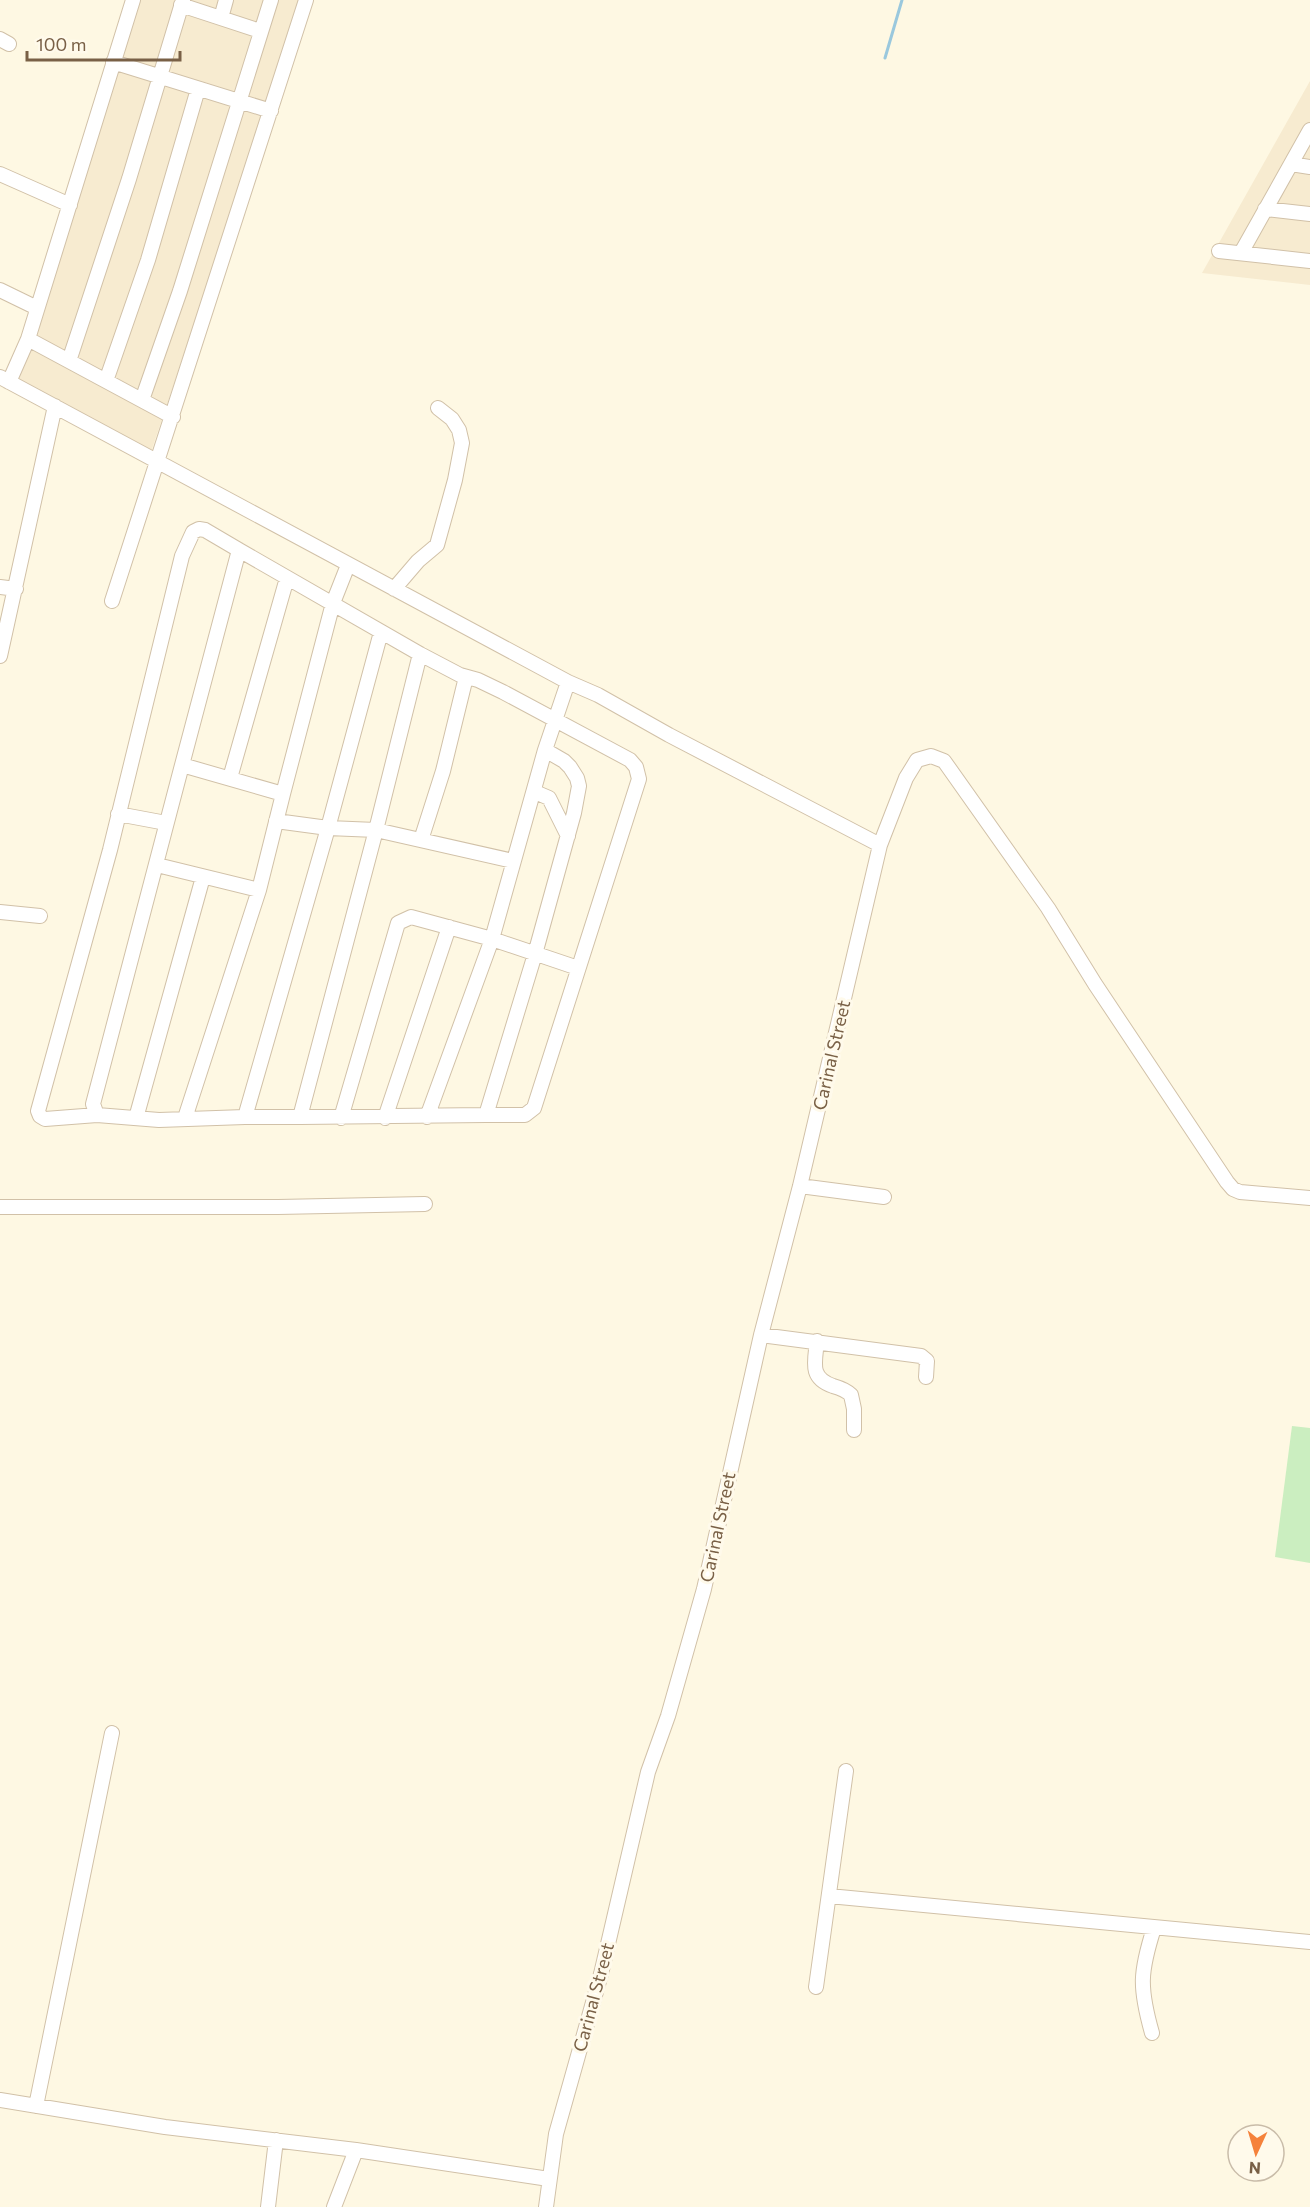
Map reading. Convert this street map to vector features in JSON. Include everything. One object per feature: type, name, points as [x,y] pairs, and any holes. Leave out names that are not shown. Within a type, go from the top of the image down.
[{"type":"street","points":[[134,0],[27,339],[5,380],[568,682],[598,695],[669,735],[880,845]]},
{"type":"street","points":[[221,18],[226,0]]},
{"type":"street","points":[[142,400],[180,291],[271,0]]},
{"type":"street","points":[[112,601],[306,0]]},
{"type":"street","points":[[69,361],[125,190],[182,3],[260,31]]},
{"type":"street","points":[[113,62],[271,111]]},
{"type":"street","points":[[105,381],[148,260],[198,89]]},
{"type":"street","points":[[1241,254],[1310,130]]},
{"type":"street","points":[[1291,164],[1310,167]]},
{"type":"street","points":[[0,174],[70,206]]},
{"type":"street","points":[[1265,209],[1310,214]]},
{"type":"street","points":[[1219,251],[1310,261]]},
{"type":"street","points":[[0,290],[37,308]]},
{"type":"street","points":[[27,339],[173,417]]},
{"type":"street","points":[[0,656],[55,406]]},
{"type":"street","points":[[394,589],[418,561],[437,545],[455,480],[462,443],[459,430],[452,419],[438,408]]},
{"type":"street","points":[[199,529],[206,530],[239,550],[420,654],[555,719],[630,760],[636,767],[639,779],[534,1108],[525,1115],[385,1118],[136,1118],[97,1115],[45,1119],[40,1116],[38,1111],[118,814],[182,556],[193,532],[199,529]]},
{"type":"street","points":[[97,1115],[93,1104],[239,550]]},
{"type":"street","points":[[185,1118],[259,890],[333,603],[348,565]]},
{"type":"street","points":[[230,778],[287,579]]},
{"type":"street","points":[[0,587],[16,589]]},
{"type":"street","points":[[244,1117],[328,828],[381,632]]},
{"type":"street","points":[[300,1117],[420,654]]},
{"type":"street","points":[[421,840],[443,771],[466,677]]},
{"type":"street","points":[[427,1117],[492,939],[544,750],[568,682]]},
{"type":"street","points":[[486,1115],[535,954],[568,836],[579,786],[578,778],[564,761],[544,750]]},
{"type":"street","name":"Carinal Street","points":[[546,2207],[556,2133],[601,1974],[648,1772],[668,1716],[704,1588],[761,1335],[800,1186],[880,845],[906,778],[917,760],[931,756],[944,761],[1048,909],[1095,984],[1233,1189],[1240,1192],[1310,1198]]},
{"type":"street","points":[[182,765],[283,794]]},
{"type":"street","points":[[534,792],[549,798],[568,836]]},
{"type":"street","points":[[118,814],[166,823]]},
{"type":"street","points":[[276,821],[328,828],[376,830],[513,861]]},
{"type":"street","points":[[157,865],[259,890]]},
{"type":"street","points":[[136,1118],[203,877]]},
{"type":"street","points":[[0,912],[40,916]]},
{"type":"street","points":[[341,1118],[398,923],[411,916],[492,939],[578,968]]},
{"type":"street","points":[[385,1118],[449,927]]},
{"type":"street","points":[[800,1186],[884,1197]]},
{"type":"street","points":[[0,1207],[278,1207],[424,1204]]},
{"type":"street","points":[[761,1335],[921,1356],[927,1361],[926,1377]]},
{"type":"street","points":[[817,1341],[815,1366],[818,1377],[827,1384],[843,1389],[851,1395],[854,1430]]},
{"type":"street","points":[[36,2106],[112,1733]]},
{"type":"street","points":[[816,1987],[846,1771]]},
{"type":"street","points":[[829,1896],[1310,1942]]},
{"type":"street","points":[[1152,2032],[1144,2002],[1142,1973],[1154,1928]]},
{"type":"street","points":[[0,2100],[165,2127],[356,2150],[549,2179]]},
{"type":"street","points":[[268,2207],[276,2140]]},
{"type":"street","points":[[334,2207],[356,2150]]},
{"type":"shaded area","points":[[131,0],[303,0],[150,455],[15,383]]},
{"type":"shaded area","points":[[1310,81],[1310,285],[1202,273]]},
{"type":"green space","points":[[1292,1426],[1310,1428],[1310,1563],[1275,1557]]},
{"type":"waterway","points":[[885,58],[902,0]]}]
